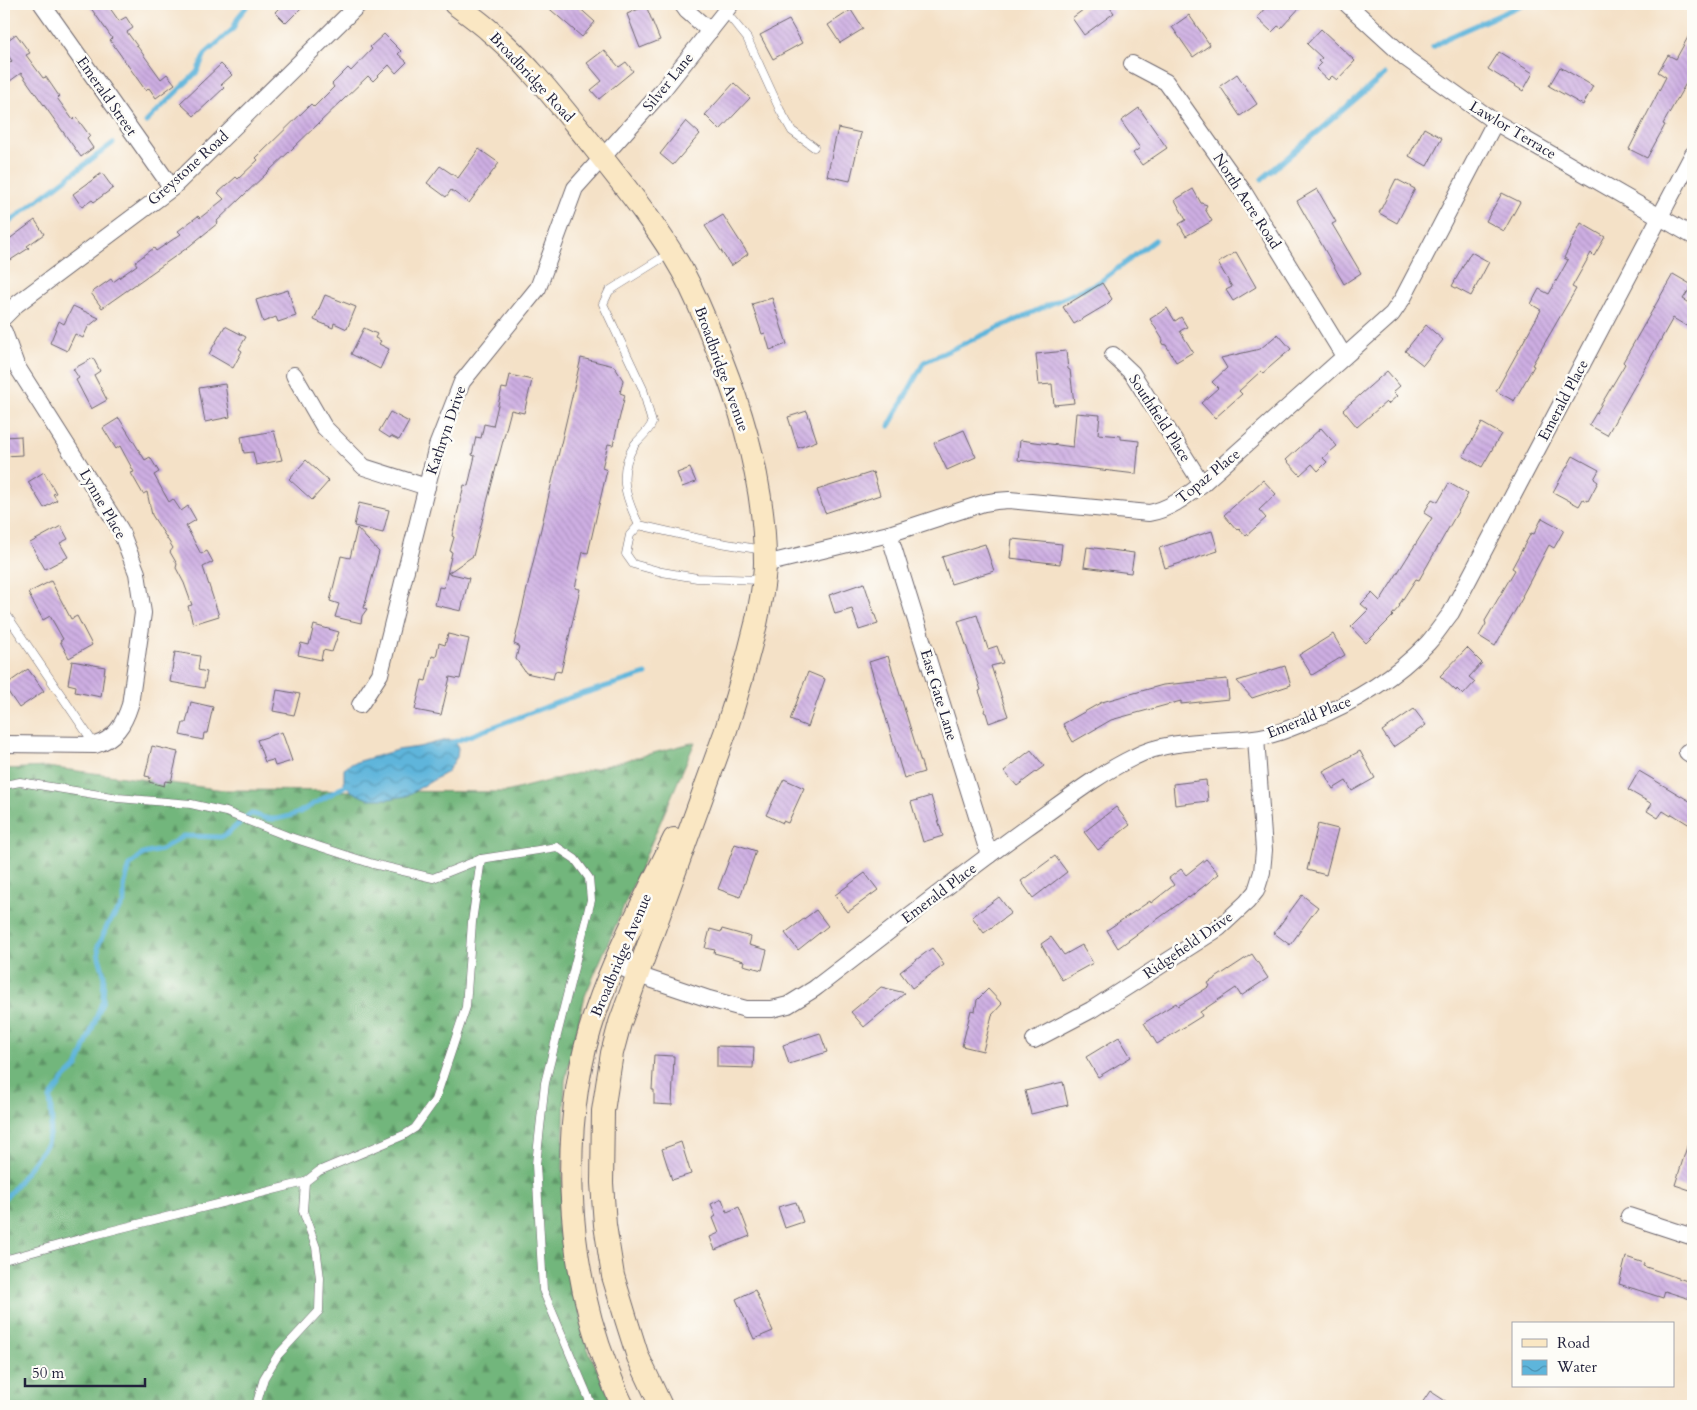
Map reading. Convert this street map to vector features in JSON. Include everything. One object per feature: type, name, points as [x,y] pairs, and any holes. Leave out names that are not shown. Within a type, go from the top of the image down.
[{"type":"main road","name":"Broadbridge Road","points":[[455,4],[492,32],[527,67],[602,158]]},
{"type":"main road","name":"Broadbridge Avenue","points":[[602,158],[638,203],[670,252],[698,302],[725,366],[741,412],[757,480],[764,565],[761,600],[740,688],[620,1023],[611,1061],[603,1112],[602,1183],[604,1225],[613,1276],[638,1357],[661,1406]]},
{"type":"main road","name":"Broadbridge Avenue","points":[[623,1406],[594,1332],[581,1278],[571,1176],[574,1128],[582,1068],[596,1012],[614,964],[718,751]]},
{"type":"street","name":"Emerald Street","points":[[42,4],[172,188]]},
{"type":"street","name":"Greystone Road","points":[[4,317],[17,304],[172,188],[360,4]]},
{"type":"street","points":[[682,4],[710,31]]},
{"type":"street","name":"Lawlor Terrace","points":[[1347,4],[1407,59],[1495,122],[1693,236]]},
{"type":"street","name":"Silver Lane","points":[[602,158],[662,91],[728,8]]},
{"type":"street","name":"North Acre Road","points":[[1132,64],[1166,82],[1243,191],[1344,356]]},
{"type":"street","name":"Topaz Place","points":[[764,565],[890,534],[984,503],[996,501],[1009,500],[1149,513],[1177,503],[1202,484],[1387,319],[1403,298],[1495,122]]},
{"type":"street","name":"Emerald Place","points":[[614,964],[638,975],[709,999],[746,1009],[772,1009],[788,1005],[814,989],[989,855],[1105,772],[1137,755],[1154,749],[1179,744],[1256,738],[1294,727],[1326,714],[1368,692],[1398,671],[1429,642],[1450,613],[1693,154]]},
{"type":"street","name":"Kathryn Drive","points":[[360,705],[380,674],[437,446],[462,382],[538,288],[575,188],[602,158]]},
{"type":"street","name":"Lynne Place","points":[[4,332],[16,365],[120,529],[137,573],[143,613],[130,705],[121,727],[115,734],[99,744]]},
{"type":"street","name":"Southfield Place","points":[[1113,355],[1132,373],[1202,484]]},
{"type":"street","points":[[294,374],[324,427],[364,467],[427,487]]},
{"type":"street","name":"East Gate Lane","points":[[890,534],[989,855]]},
{"type":"street","name":"Ridgefield Drive","points":[[1034,1040],[1091,1010],[1219,928],[1256,891],[1262,872],[1264,850],[1256,738]]},
{"type":"street","points":[[4,744],[99,744]]},
{"type":"street","points":[[1629,1216],[1693,1237]]},
{"type":"lane","points":[[728,8],[747,38],[780,110],[792,131],[814,147]]},
{"type":"lane","points":[[670,252],[609,291],[603,304],[643,389],[652,423],[628,454],[624,485],[628,503],[639,524],[709,542],[764,565]]},
{"type":"lane","points":[[639,524],[630,535],[626,554],[633,564],[662,572],[697,578],[764,565]]},
{"type":"lane","points":[[4,611],[99,744]]},
{"type":"lane","points":[[4,785],[20,782],[118,798],[190,804],[226,812],[287,836],[373,864],[433,878],[481,859],[557,847],[575,859],[589,878],[590,900],[545,1083],[536,1164],[543,1290],[592,1406]]},
{"type":"lane","points":[[4,1260],[94,1234],[305,1182],[318,1171],[404,1135],[415,1128],[435,1100],[466,1006],[472,922],[481,859]]},
{"type":"lane","points":[[256,1406],[264,1378],[278,1355],[320,1311],[320,1278],[316,1246],[303,1211],[305,1182]]},
{"type":"green space","points":[[695,742],[585,996],[565,1081],[562,1207],[587,1347],[614,1406],[4,1406],[4,769],[47,767],[224,790],[506,792]]},
{"type":"water","points":[[446,740],[455,740],[458,748],[457,757],[447,772],[406,796],[389,799],[368,799],[351,791],[344,783],[344,769],[350,764],[397,750]]},
{"type":"building","points":[[88,4],[107,4],[119,21],[126,17],[133,28],[127,32],[161,79],[167,74],[175,84],[156,98],[149,88],[146,91],[110,40],[112,38]]},
{"type":"building","points":[[283,4],[305,4],[286,23],[275,12]]},
{"type":"building","points":[[544,4],[575,4],[595,22],[582,37]]},
{"type":"building","points":[[1091,4],[1107,4],[1114,13],[1084,35],[1072,18]]},
{"type":"building","points":[[1268,4],[1303,4],[1281,28],[1278,26],[1272,32],[1257,18]]},
{"type":"building","points":[[646,6],[660,40],[640,48],[627,14]]},
{"type":"building","points":[[851,10],[863,29],[840,43],[828,25]]},
{"type":"building","points":[[1189,15],[1210,45],[1193,57],[1172,27]]},
{"type":"building","points":[[789,20],[802,43],[773,59],[760,35]]},
{"type":"building","points":[[1693,28],[1693,71],[1663,124],[1665,125],[1647,158],[1629,149],[1666,77],[1658,72],[1668,55],[1676,59]]},
{"type":"building","points":[[1321,29],[1355,61],[1337,80],[1332,76],[1328,80],[1316,69],[1321,64],[1318,61],[1322,58],[1307,44]]},
{"type":"building","points":[[16,34],[30,53],[26,55],[43,78],[46,77],[59,96],[57,98],[73,120],[76,117],[90,136],[87,139],[93,148],[81,157],[21,73],[10,81],[4,72],[4,68],[12,61],[4,50],[4,43]]},
{"type":"building","points":[[384,34],[401,51],[398,54],[407,62],[396,73],[389,65],[373,81],[368,76],[217,221],[218,223],[187,248],[102,308],[91,293],[111,279],[113,282],[137,265],[135,262],[154,248],[156,251],[181,234],[178,231],[198,216],[200,218],[224,199],[218,193],[236,177],[238,179],[258,160],[256,158],[311,104],[314,107],[334,87],[332,84],[348,68],[351,71],[372,49],[370,47]]},
{"type":"building","points":[[604,50],[619,67],[626,62],[633,71],[599,99],[591,90],[602,81],[587,63]]},
{"type":"building","points":[[1499,52],[1533,73],[1523,91],[1488,69]]},
{"type":"building","points":[[221,64],[232,75],[221,85],[224,88],[194,116],[180,103]]},
{"type":"building","points":[[1560,67],[1593,86],[1583,105],[1549,86]]},
{"type":"building","points":[[1237,74],[1257,104],[1240,116],[1220,86]]},
{"type":"building","points":[[734,83],[750,98],[720,130],[705,115]]},
{"type":"building","points":[[1139,108],[1167,148],[1142,165],[1133,153],[1140,148],[1121,121]]},
{"type":"building","points":[[686,121],[700,134],[673,165],[660,154]]},
{"type":"building","points":[[838,128],[861,133],[850,181],[827,176]]},
{"type":"building","points":[[1424,128],[1442,138],[1427,166],[1409,156]]},
{"type":"building","points":[[479,149],[499,163],[469,203],[451,190],[446,197],[427,183],[440,166],[458,178]]},
{"type":"building","points":[[102,173],[113,188],[94,202],[92,200],[82,207],[73,194]]},
{"type":"building","points":[[1396,179],[1415,189],[1397,223],[1379,213]]},
{"type":"building","points":[[1193,189],[1201,203],[1207,205],[1205,209],[1212,221],[1186,236],[1179,224],[1186,220],[1175,200]]},
{"type":"building","points":[[1317,189],[1336,222],[1332,224],[1361,273],[1344,284],[1297,201]]},
{"type":"building","points":[[1502,193],[1520,202],[1504,231],[1486,221]]},
{"type":"building","points":[[723,215],[748,254],[731,266],[705,226]]},
{"type":"building","points":[[35,220],[44,234],[27,246],[29,248],[9,261],[4,254],[4,243]]},
{"type":"building","points":[[1581,223],[1605,237],[1594,256],[1591,253],[1572,287],[1576,289],[1532,365],[1534,366],[1514,401],[1496,391],[1541,310],[1531,304],[1539,289],[1549,294],[1568,260],[1564,258]]},
{"type":"building","points":[[1236,252],[1256,287],[1233,301],[1226,290],[1232,287],[1218,263]]},
{"type":"building","points":[[1471,252],[1489,262],[1471,296],[1452,286]]},
{"type":"building","points":[[1673,274],[1692,285],[1683,299],[1693,305],[1693,330],[1673,318],[1607,435],[1589,425],[1625,364],[1623,362]]},
{"type":"building","points":[[1102,283],[1112,299],[1106,305],[1074,324],[1063,307]]},
{"type":"building","points":[[288,290],[296,316],[278,322],[276,317],[263,322],[256,300]]},
{"type":"building","points":[[325,295],[356,307],[347,329],[334,323],[333,328],[314,320]]},
{"type":"building","points":[[772,298],[787,344],[770,350],[765,333],[762,334],[752,304]]},
{"type":"building","points":[[73,306],[99,318],[88,327],[83,338],[75,334],[67,351],[50,343],[59,321],[64,324]]},
{"type":"building","points":[[1167,308],[1175,321],[1181,317],[1187,327],[1180,331],[1193,352],[1176,362],[1166,345],[1162,344],[1163,340],[1150,319]]},
{"type":"building","points":[[1426,325],[1443,340],[1423,365],[1405,351]]},
{"type":"building","points":[[225,326],[246,337],[239,349],[242,351],[233,368],[209,354]]},
{"type":"building","points":[[364,328],[377,334],[375,338],[381,341],[379,344],[389,349],[380,369],[351,354]]},
{"type":"building","points":[[1278,334],[1291,349],[1263,373],[1261,371],[1239,391],[1242,394],[1215,418],[1201,403],[1218,388],[1212,382],[1227,368],[1221,358],[1260,349]]},
{"type":"building","points":[[1066,351],[1074,403],[1054,405],[1052,384],[1039,385],[1036,354]]},
{"type":"building","points":[[93,358],[100,371],[94,375],[107,400],[91,409],[76,380],[79,378],[73,369]]},
{"type":"building","points":[[581,358],[614,366],[623,380],[620,393],[625,395],[613,445],[608,444],[602,468],[607,470],[588,553],[583,552],[575,588],[580,589],[561,672],[555,671],[553,679],[526,673],[516,659],[519,646],[514,644]]},
{"type":"building","points":[[1387,371],[1400,386],[1393,392],[1397,396],[1388,404],[1386,402],[1357,427],[1343,410]]},
{"type":"building","points":[[510,375],[532,380],[524,413],[511,410],[473,556],[448,573],[469,578],[461,611],[435,605],[439,587],[444,588],[452,552],[450,551],[454,537],[452,536],[464,485],[468,486],[475,456],[472,455],[476,437],[481,438],[484,424],[493,426],[502,388],[507,389]]},
{"type":"building","points":[[225,384],[230,417],[205,422],[199,388]]},
{"type":"building","points":[[807,411],[817,441],[798,448],[788,417]]},
{"type":"building","points":[[390,412],[409,422],[399,440],[391,436],[390,438],[379,431]]},
{"type":"building","points":[[1076,413],[1100,415],[1098,434],[1121,436],[1121,439],[1139,441],[1136,474],[1018,460],[1020,440],[1073,447]]},
{"type":"building","points":[[119,418],[145,460],[150,457],[159,472],[154,475],[169,502],[173,499],[181,511],[188,506],[196,520],[186,526],[201,554],[207,551],[213,562],[203,567],[219,616],[193,624],[188,606],[192,605],[176,568],[177,564],[170,552],[173,548],[152,515],[147,492],[143,494],[131,473],[134,472],[120,446],[116,449],[103,428]]},
{"type":"building","points":[[1482,423],[1501,434],[1482,467],[1463,456]]},
{"type":"building","points":[[1321,428],[1337,446],[1323,458],[1327,462],[1318,471],[1312,464],[1300,475],[1286,460]]},
{"type":"building","points":[[964,430],[976,457],[947,470],[934,443]]},
{"type":"building","points":[[274,431],[282,460],[256,465],[253,452],[244,453],[241,437]]},
{"type":"building","points":[[21,436],[22,455],[4,456],[4,437]]},
{"type":"building","points":[[1573,456],[1599,470],[1594,479],[1598,482],[1588,501],[1583,499],[1579,506],[1553,492]]},
{"type":"building","points":[[306,460],[329,481],[312,500],[289,479]]},
{"type":"building","points":[[690,468],[696,482],[682,487],[677,473]]},
{"type":"building","points":[[44,472],[56,493],[53,494],[57,500],[44,508],[28,482]]},
{"type":"building","points":[[873,472],[880,495],[825,513],[817,490]]},
{"type":"building","points":[[1263,480],[1276,494],[1259,510],[1266,518],[1246,536],[1239,528],[1237,530],[1224,515]]},
{"type":"building","points":[[1449,483],[1468,494],[1419,580],[1416,579],[1393,616],[1366,643],[1351,627],[1368,610],[1361,604],[1372,593],[1380,601],[1432,518],[1424,513],[1432,499],[1438,502]]},
{"type":"building","points":[[359,503],[389,510],[383,533],[354,526]]},
{"type":"building","points":[[1542,518],[1564,530],[1554,548],[1549,545],[1523,597],[1495,646],[1479,636],[1486,624],[1485,621],[1515,570],[1512,568],[1531,533],[1534,534]]},
{"type":"building","points":[[61,526],[68,539],[60,543],[68,557],[45,569],[30,543]]},
{"type":"building","points":[[357,528],[379,552],[364,608],[367,609],[362,616],[361,623],[335,617],[339,604],[330,601],[341,556],[350,558]]},
{"type":"building","points":[[1212,531],[1218,551],[1165,568],[1159,548]]},
{"type":"building","points":[[1012,539],[1062,544],[1060,564],[1010,558]]},
{"type":"building","points":[[985,544],[994,571],[951,584],[942,557]]},
{"type":"building","points":[[1087,547],[1134,553],[1131,573],[1084,567]]},
{"type":"building","points":[[51,581],[71,619],[77,616],[92,645],[69,658],[60,641],[63,639],[50,616],[43,620],[28,593]]},
{"type":"building","points":[[864,583],[878,624],[859,630],[852,609],[835,614],[829,595]]},
{"type":"building","points":[[977,615],[988,649],[997,646],[1003,663],[991,666],[1008,716],[989,723],[984,712],[985,708],[979,691],[981,690],[958,621]]},
{"type":"building","points":[[314,625],[339,632],[332,652],[323,650],[321,660],[298,655],[301,643],[309,645]]},
{"type":"building","points":[[448,634],[469,639],[460,679],[450,677],[441,715],[415,710],[422,680],[426,681],[432,656],[436,657],[439,643],[445,645]]},
{"type":"building","points":[[1333,634],[1345,655],[1312,675],[1299,655]]},
{"type":"building","points":[[1467,648],[1482,663],[1469,677],[1475,682],[1463,695],[1440,676]]},
{"type":"building","points":[[175,652],[200,656],[198,670],[207,672],[204,688],[170,682]]},
{"type":"building","points":[[888,656],[924,772],[904,778],[869,662]]},
{"type":"building","points":[[72,661],[105,667],[101,697],[75,692],[76,686],[68,684]]},
{"type":"building","points":[[1285,666],[1291,685],[1252,698],[1237,681]]},
{"type":"building","points":[[28,669],[44,691],[19,708],[4,686]]},
{"type":"building","points":[[808,672],[825,679],[808,727],[790,720]]},
{"type":"building","points":[[1227,679],[1229,699],[1181,704],[1181,701],[1111,720],[1073,742],[1063,724],[1102,702],[1163,685]]},
{"type":"building","points":[[277,690],[300,694],[294,715],[273,711]]},
{"type":"building","points":[[191,702],[213,707],[207,733],[204,733],[203,740],[180,735],[183,723],[186,723]]},
{"type":"building","points":[[1414,709],[1426,725],[1393,747],[1382,731]]},
{"type":"building","points":[[282,732],[292,761],[275,766],[273,760],[265,762],[257,740]]},
{"type":"building","points":[[152,746],[178,752],[171,782],[165,781],[164,786],[149,782],[150,777],[145,776]]},
{"type":"building","points":[[1031,750],[1044,766],[1017,786],[1004,771]]},
{"type":"building","points":[[1360,751],[1375,778],[1352,791],[1346,781],[1333,789],[1323,771]]},
{"type":"building","points":[[1639,771],[1693,803],[1693,827],[1672,814],[1671,816],[1663,811],[1658,818],[1647,811],[1652,804],[1628,790]]},
{"type":"building","points":[[784,779],[804,788],[788,823],[783,821],[783,823],[766,815]]},
{"type":"building","points":[[1206,780],[1208,801],[1175,805],[1173,784]]},
{"type":"building","points":[[931,796],[943,836],[923,842],[911,802]]},
{"type":"building","points":[[1116,807],[1130,825],[1098,850],[1084,832]]},
{"type":"building","points":[[1318,824],[1338,829],[1326,875],[1307,870]]},
{"type":"building","points":[[735,844],[756,851],[740,897],[718,889]]},
{"type":"building","points":[[1055,856],[1067,872],[1033,898],[1021,881]]},
{"type":"building","points":[[1206,859],[1219,874],[1189,898],[1118,948],[1107,930],[1150,901],[1151,903],[1174,885],[1169,878],[1181,869],[1186,875]]},
{"type":"building","points":[[865,873],[878,890],[848,912],[835,895]]},
{"type":"building","points":[[1302,895],[1318,907],[1290,945],[1274,933]]},
{"type":"building","points":[[999,897],[1011,913],[984,933],[972,917]]},
{"type":"building","points":[[816,910],[828,926],[798,950],[785,933]]},
{"type":"building","points":[[710,929],[721,932],[722,929],[751,937],[749,945],[767,950],[762,970],[743,965],[744,961],[714,953],[715,950],[705,948]]},
{"type":"building","points":[[1051,937],[1064,955],[1082,945],[1093,963],[1062,980],[1041,944]]},
{"type":"building","points":[[932,948],[944,965],[912,988],[900,972]]},
{"type":"building","points":[[1252,954],[1268,978],[1241,996],[1236,988],[1200,1012],[1202,1016],[1157,1044],[1144,1023],[1176,1003],[1178,1006],[1210,986],[1208,983]]},
{"type":"building","points":[[881,987],[905,993],[864,1027],[851,1012]]},
{"type":"building","points":[[988,989],[1002,1004],[992,1015],[983,1051],[962,1046],[971,1010],[975,1011],[977,1000]]},
{"type":"building","points":[[820,1033],[827,1052],[789,1064],[783,1045]]},
{"type":"building","points":[[1119,1037],[1131,1057],[1098,1077],[1086,1057]]},
{"type":"building","points":[[717,1046],[754,1047],[753,1068],[717,1067]]},
{"type":"building","points":[[654,1055],[674,1056],[672,1105],[654,1104],[654,1090],[652,1090]]},
{"type":"building","points":[[1063,1082],[1068,1105],[1031,1114],[1025,1091]]},
{"type":"building","points":[[1690,1137],[1693,1138],[1693,1191],[1675,1185]]},
{"type":"building","points":[[681,1142],[691,1174],[672,1180],[662,1149]]},
{"type":"building","points":[[722,1199],[727,1212],[739,1207],[750,1236],[715,1250],[710,1237],[719,1233],[713,1218],[716,1216],[711,1204]]},
{"type":"building","points":[[796,1202],[803,1222],[785,1228],[778,1207]]},
{"type":"building","points":[[1626,1257],[1644,1263],[1643,1266],[1693,1283],[1693,1300],[1665,1291],[1663,1298],[1619,1284]]},
{"type":"building","points":[[755,1290],[773,1331],[754,1339],[736,1299]]},
{"type":"building","points":[[1430,1391],[1453,1406],[1420,1406]]},
{"type":"waterway","points":[[146,122],[197,72],[205,54],[233,29],[238,17],[249,4]]},
{"type":"waterway","points":[[1433,47],[1449,37],[1524,4]]},
{"type":"waterway","points":[[1262,179],[1385,74]]},
{"type":"waterway","points":[[4,226],[113,143]]},
{"type":"waterway","points":[[889,426],[924,362],[1101,281],[1155,240]]},
{"type":"waterway","points":[[451,743],[569,698],[646,674]]},
{"type":"waterway","points":[[4,1198],[10,1193],[47,1144],[52,1122],[50,1098],[64,1079],[78,1065],[103,1000],[104,974],[98,946],[108,924],[124,903],[124,886],[130,865],[143,854],[161,850],[183,836],[221,837],[250,814],[273,819],[298,813],[350,783]]}]
